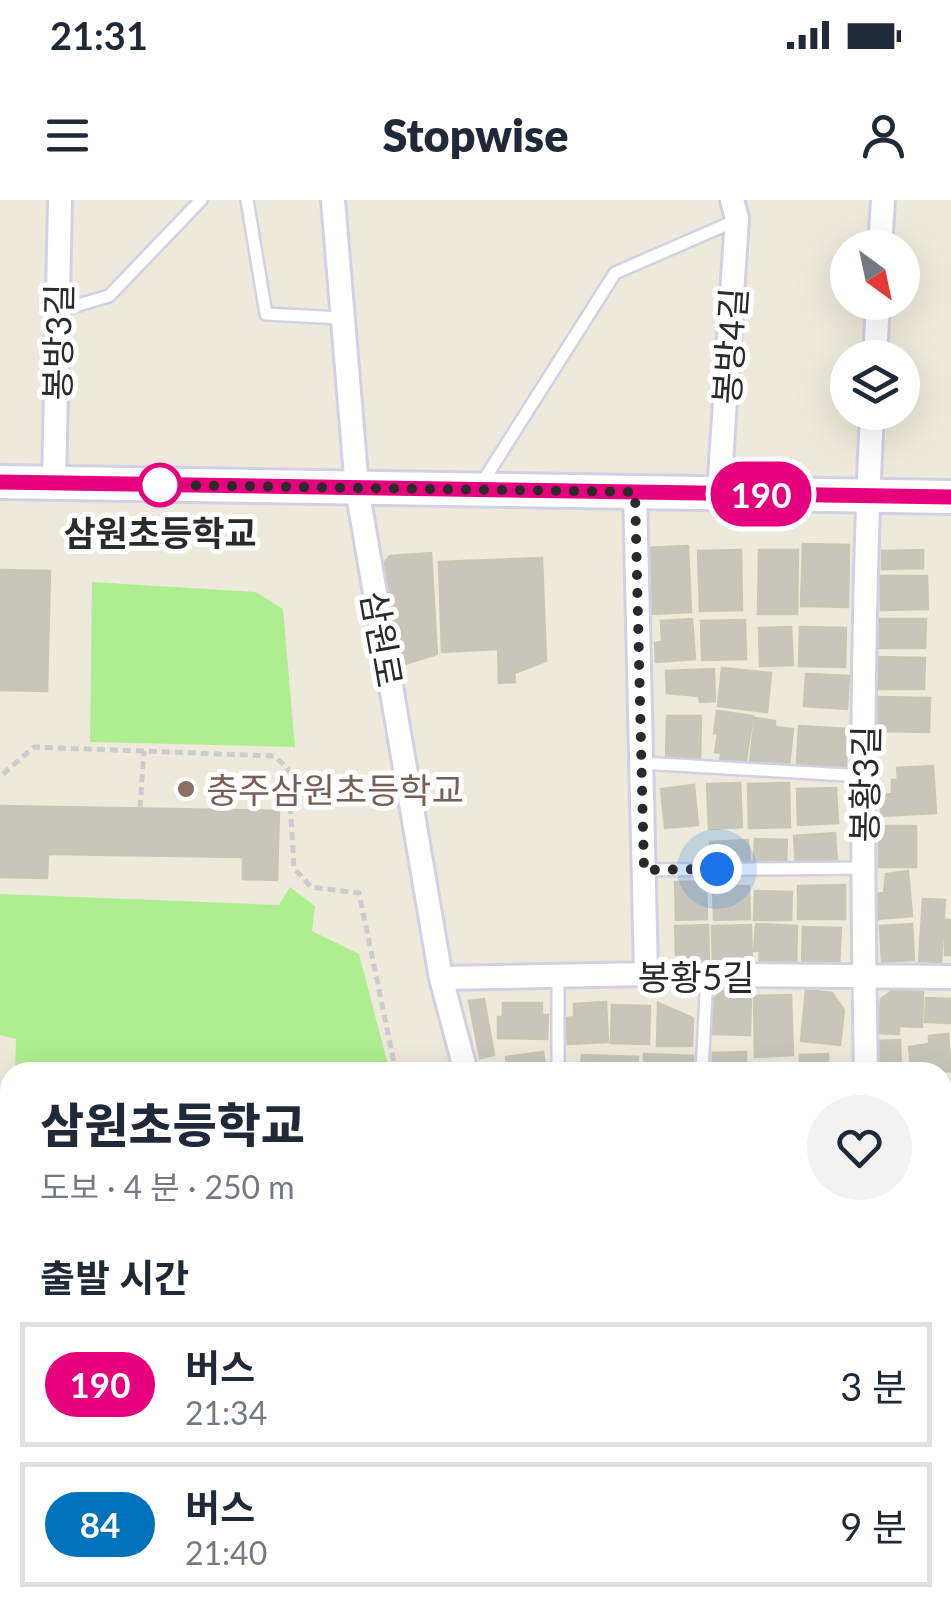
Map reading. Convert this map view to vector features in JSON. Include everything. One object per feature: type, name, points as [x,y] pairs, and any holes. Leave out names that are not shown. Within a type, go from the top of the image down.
[{"type":"main road","points":[[0,482],[951,497]]},
{"type":"street","name":"봉방3길","points":[[54,483],[60,200]]},
{"type":"street","name":"삼원로","points":[[333,200],[357,488],[441,978],[463,1062]]},
{"type":"street","points":[[881,230],[883,200]]},
{"type":"street","name":"봉방4길","points":[[719,494],[734,210]]},
{"type":"street","name":"봉황3길","points":[[866,1062],[863,868],[871,430]]},
{"type":"street","points":[[635,492],[646,974]]},
{"type":"street","name":"봉황5길","points":[[441,978],[646,974],[951,977]]},
{"type":"lane","points":[[58,311],[109,296],[201,200]]},
{"type":"lane","points":[[247,200],[266,314],[341,318]]},
{"type":"lane","points":[[478,490],[615,273],[734,210]]},
{"type":"lane","points":[[641,763],[864,776]]},
{"type":"lane","points":[[644,870],[863,868]]},
{"type":"lane","points":[[703,1062],[707,976]]},
{"type":"lane","points":[[558,977],[558,1062]]},
{"type":"path","points":[[3,774],[34,747],[274,756],[288,768],[294,868],[311,888],[359,893],[394,1062]]},
{"type":"path","points":[[140,808],[144,751]]},
{"type":"green space","points":[[92,582],[256,592],[283,609],[295,747],[90,742]]},
{"type":"green space","points":[[290,887],[315,906],[312,931],[359,954],[387,1062],[15,1062],[16,1039],[0,1035],[0,894],[279,905]]},
{"type":"building","points":[[803,544],[849,545],[848,607],[801,606]]},
{"type":"building","points":[[688,546],[691,612],[650,614],[647,548]]},
{"type":"building","points":[[741,550],[742,610],[700,611],[698,551]]},
{"type":"building","points":[[759,550],[798,550],[797,614],[758,614]]},
{"type":"building","points":[[923,550],[923,568],[882,569],[882,551]]},
{"type":"building","points":[[431,553],[437,654],[405,664],[381,567],[390,556]]},
{"type":"building","points":[[542,558],[546,661],[514,673],[515,682],[499,683],[498,649],[442,652],[439,562]]},
{"type":"building","points":[[0,570],[50,571],[47,691],[0,690]]},
{"type":"building","points":[[880,576],[927,576],[928,609],[881,610]]},
{"type":"building","points":[[692,619],[695,659],[656,662],[655,643],[662,642],[661,621]]},
{"type":"building","points":[[879,619],[926,619],[925,648],[879,648]]},
{"type":"building","points":[[745,620],[746,659],[702,660],[701,621]]},
{"type":"building","points":[[791,627],[793,665],[760,666],[759,628]]},
{"type":"building","points":[[800,627],[846,628],[845,667],[799,666]]},
{"type":"building","points":[[876,657],[925,658],[924,689],[876,689]]},
{"type":"building","points":[[722,668],[771,673],[767,712],[718,706]]},
{"type":"building","points":[[714,669],[715,701],[700,702],[699,696],[667,693],[666,671]]},
{"type":"building","points":[[806,674],[849,676],[847,709],[804,706]]},
{"type":"building","points":[[878,697],[930,698],[929,732],[877,731]]},
{"type":"building","points":[[717,711],[753,716],[745,766],[720,762],[721,753],[715,752]]},
{"type":"building","points":[[667,716],[701,716],[700,761],[666,760]]},
{"type":"building","points":[[755,718],[775,721],[775,727],[793,729],[789,766],[750,762]]},
{"type":"building","points":[[799,726],[848,729],[846,767],[797,764]]},
{"type":"building","points":[[933,766],[936,813],[881,816],[880,795],[892,794],[892,780],[898,780],[897,768]]},
{"type":"building","points":[[740,783],[742,827],[709,829],[707,784]]},
{"type":"building","points":[[789,783],[790,827],[749,828],[748,784]]},
{"type":"building","points":[[694,785],[698,825],[665,828],[661,789]]},
{"type":"building","points":[[836,788],[838,823],[798,825],[797,789]]},
{"type":"building","points":[[0,806],[279,811],[277,880],[243,879],[243,857],[48,854],[47,878],[0,877]]},
{"type":"building","points":[[879,826],[916,826],[916,867],[879,867]]},
{"type":"building","points":[[835,833],[837,864],[796,867],[794,836]]},
{"type":"building","points":[[755,839],[787,840],[786,863],[754,862]]},
{"type":"building","points":[[748,840],[750,862],[712,864],[710,842]]},
{"type":"building","points":[[908,871],[912,916],[878,919],[875,894],[884,893],[886,874]]},
{"type":"building","points":[[706,881],[707,919],[676,920],[675,882]]},
{"type":"building","points":[[845,885],[845,919],[798,919],[798,886]]},
{"type":"building","points":[[749,886],[750,919],[714,920],[713,887]]},
{"type":"building","points":[[755,891],[792,892],[791,920],[754,920]]},
{"type":"building","points":[[923,899],[945,900],[941,962],[919,961]]},
{"type":"building","points":[[945,920],[951,920],[951,955],[945,955]]},
{"type":"building","points":[[756,924],[797,926],[796,969],[759,967],[760,951],[754,951]]},
{"type":"building","points":[[912,924],[914,960],[882,962],[880,926]]},
{"type":"building","points":[[708,925],[709,964],[687,965],[687,954],[676,955],[675,926]]},
{"type":"building","points":[[751,925],[752,967],[713,968],[712,926]]},
{"type":"building","points":[[803,927],[841,928],[839,966],[802,965]]},
{"type":"building","points":[[806,990],[832,993],[844,1010],[840,1045],[801,1041]]},
{"type":"building","points":[[721,991],[751,992],[750,1035],[711,1034],[711,1002]]},
{"type":"building","points":[[892,991],[923,992],[922,1027],[899,1026],[899,1034],[879,1033],[881,999]]},
{"type":"building","points":[[791,995],[793,1055],[755,1057],[754,996]]},
{"type":"building","points":[[926,998],[951,999],[951,1023],[925,1022]]},
{"type":"building","points":[[484,999],[494,1055],[480,1058],[469,1001]]},
{"type":"building","points":[[606,1002],[608,1042],[568,1044],[566,1018],[574,1017],[574,1004]]},
{"type":"building","points":[[503,1003],[542,1003],[542,1015],[548,1015],[547,1039],[498,1038]]},
{"type":"building","points":[[658,1003],[693,1018],[692,1046],[657,1046]]},
{"type":"building","points":[[612,1005],[650,1006],[649,1044],[611,1043]]},
{"type":"building","points":[[948,1034],[950,1062],[911,1062],[909,1047],[929,1044],[929,1036]]},
{"type":"building","points":[[900,1040],[901,1062],[876,1062],[875,1041]]},
{"type":"building","points":[[543,1052],[544,1062],[507,1062],[506,1057]]},
{"type":"building","points":[[746,1052],[746,1062],[713,1062],[713,1053]]},
{"type":"building","points":[[644,1054],[693,1056],[693,1062],[644,1062]]},
{"type":"building","points":[[828,1054],[828,1062],[800,1062],[800,1055]]},
{"type":"building","points":[[582,1055],[638,1057],[638,1062],[582,1062]]},
{"type":"bus line","name":"190","points":[[0,482],[951,497]]},
{"type":"place","name":"삼원초등학교","points":[[160,485]]},
{"type":"place","name":"충주삼원초등학교","points":[[186,789]]},
{"type":"route","points":[[160,485],[635,492],[644,870],[717,869]]}]
